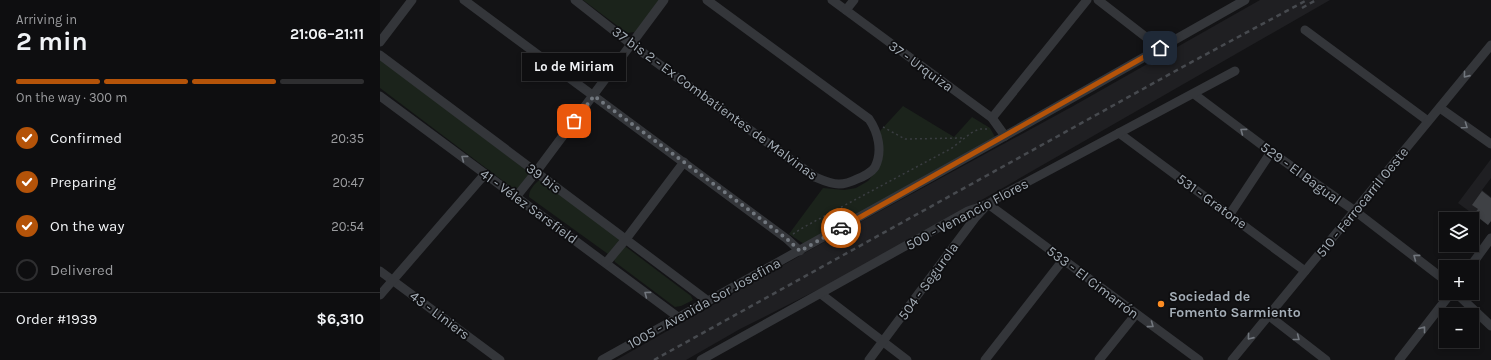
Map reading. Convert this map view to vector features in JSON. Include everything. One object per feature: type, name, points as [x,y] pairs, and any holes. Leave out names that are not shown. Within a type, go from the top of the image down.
[{"type":"street","points":[[380,42],[412,0]]},
{"type":"street","points":[[464,0],[684,162],[787,239],[800,251]]},
{"type":"street","name":"37 bis 2 - Ex Combatientes de Malvinas","points":[[575,0],[631,44],[815,178],[838,184],[850,183],[862,177],[874,168],[877,159],[878,140],[875,129],[869,119]]},
{"type":"street","points":[[516,197],[594,96],[664,0]]},
{"type":"street","points":[[707,0],[869,119]]},
{"type":"street","name":"37 - Urquiza","points":[[832,0],[992,118],[1002,133]]},
{"type":"street","points":[[846,10],[854,0]]},
{"type":"street","points":[[992,118],[1087,0]]},
{"type":"street","name":"1005 - Avenida Sor Josefina","points":[[602,360],[800,251],[1002,133],[1160,48],[1245,0]]},
{"type":"street","points":[[1101,1],[1160,48]]},
{"type":"street","points":[[1305,30],[1428,121]]},
{"type":"street","name":"510 - Ferrocarril Oeste","points":[[1232,360],[1491,45]]},
{"type":"street","name":"39 bis","points":[[380,55],[708,301]]},
{"type":"street","name":"500 - Venancio Flores","points":[[701,360],[968,211],[988,204],[1000,196],[1235,71]]},
{"type":"street","name":"529 - El Bagual","points":[[1194,94],[1271,152],[1355,211],[1439,276]]},
{"type":"street","name":"41 - Vélez Sarsfield","points":[[380,96],[678,317]]},
{"type":"street","points":[[1440,108],[1491,144]]},
{"type":"street","name":"531 - Gratone","points":[[1119,133],[1305,271]]},
{"type":"street","points":[[1230,214],[1271,152]]},
{"type":"street","points":[[606,263],[684,162]]},
{"type":"street","points":[[380,295],[485,174]]},
{"type":"street","name":"533 - El Cimarrón","points":[[988,204],[1199,360]]},
{"type":"street","name":"504 - Segurola","points":[[869,360],[975,218],[988,204]]},
{"type":"street","points":[[1475,260],[1491,238]]},
{"type":"street","points":[[985,360],[1063,260]]},
{"type":"street","name":"43 - Liniers","points":[[380,270],[500,360]]},
{"type":"street","points":[[821,294],[907,360]]},
{"type":"street","points":[[1399,360],[1446,300]]},
{"type":"street","points":[[1463,300],[1491,326]]},
{"type":"street","points":[[1100,360],[1136,314]]},
{"type":"street","points":[[1268,315],[1326,360]]},
{"type":"path","points":[[869,119],[905,139],[964,138]]},
{"type":"path","points":[[787,239],[804,227],[952,148],[971,132],[979,129],[1002,133]]},
{"type":"shaded area","points":[[583,0],[660,0],[635,32],[627,33]]},
{"type":"shaded area","points":[[1260,0],[1330,0],[994,193],[839,279],[740,329],[686,360],[616,360],[840,233],[1075,105]]},
{"type":"shaded area","points":[[380,59],[530,173],[518,188],[511,187],[380,88]]},
{"type":"shaded area","points":[[903,106],[954,137],[972,117],[990,128],[995,137],[804,244],[789,234],[823,188],[844,190],[856,188],[868,181],[878,169],[880,131]]},
{"type":"shaded area","points":[[1491,159],[1491,178],[1482,190],[1491,197],[1491,221],[1488,225],[1479,218],[1479,212],[1470,212],[1458,203]]},
{"type":"shaded area","points":[[540,180],[620,239],[608,254],[529,197],[532,187]]},
{"type":"shaded area","points":[[623,247],[626,247],[691,296],[693,300],[681,306],[675,307],[615,262],[614,260]]},
{"type":"building","points":[[1482,191],[1491,198],[1491,221],[1488,225],[1479,218],[1479,212],[1476,212],[1478,209],[1472,205]]},
{"type":"railway","points":[[654,360],[1188,64],[1307,0]]},
{"type":"railway","points":[[1302,8],[1316,0]]},
{"type":"way so far","points":[[574,121],[594,96],[753,213],[800,251],[841,228]]},
{"type":"place","name":"Lo de Miriam","points":[[574,121]]},
{"type":"place","name":"Sociedad de Fomento Sarmiento","points":[[1161,304]]},
{"type":"route","points":[[841,228],[1160,48]]}]
